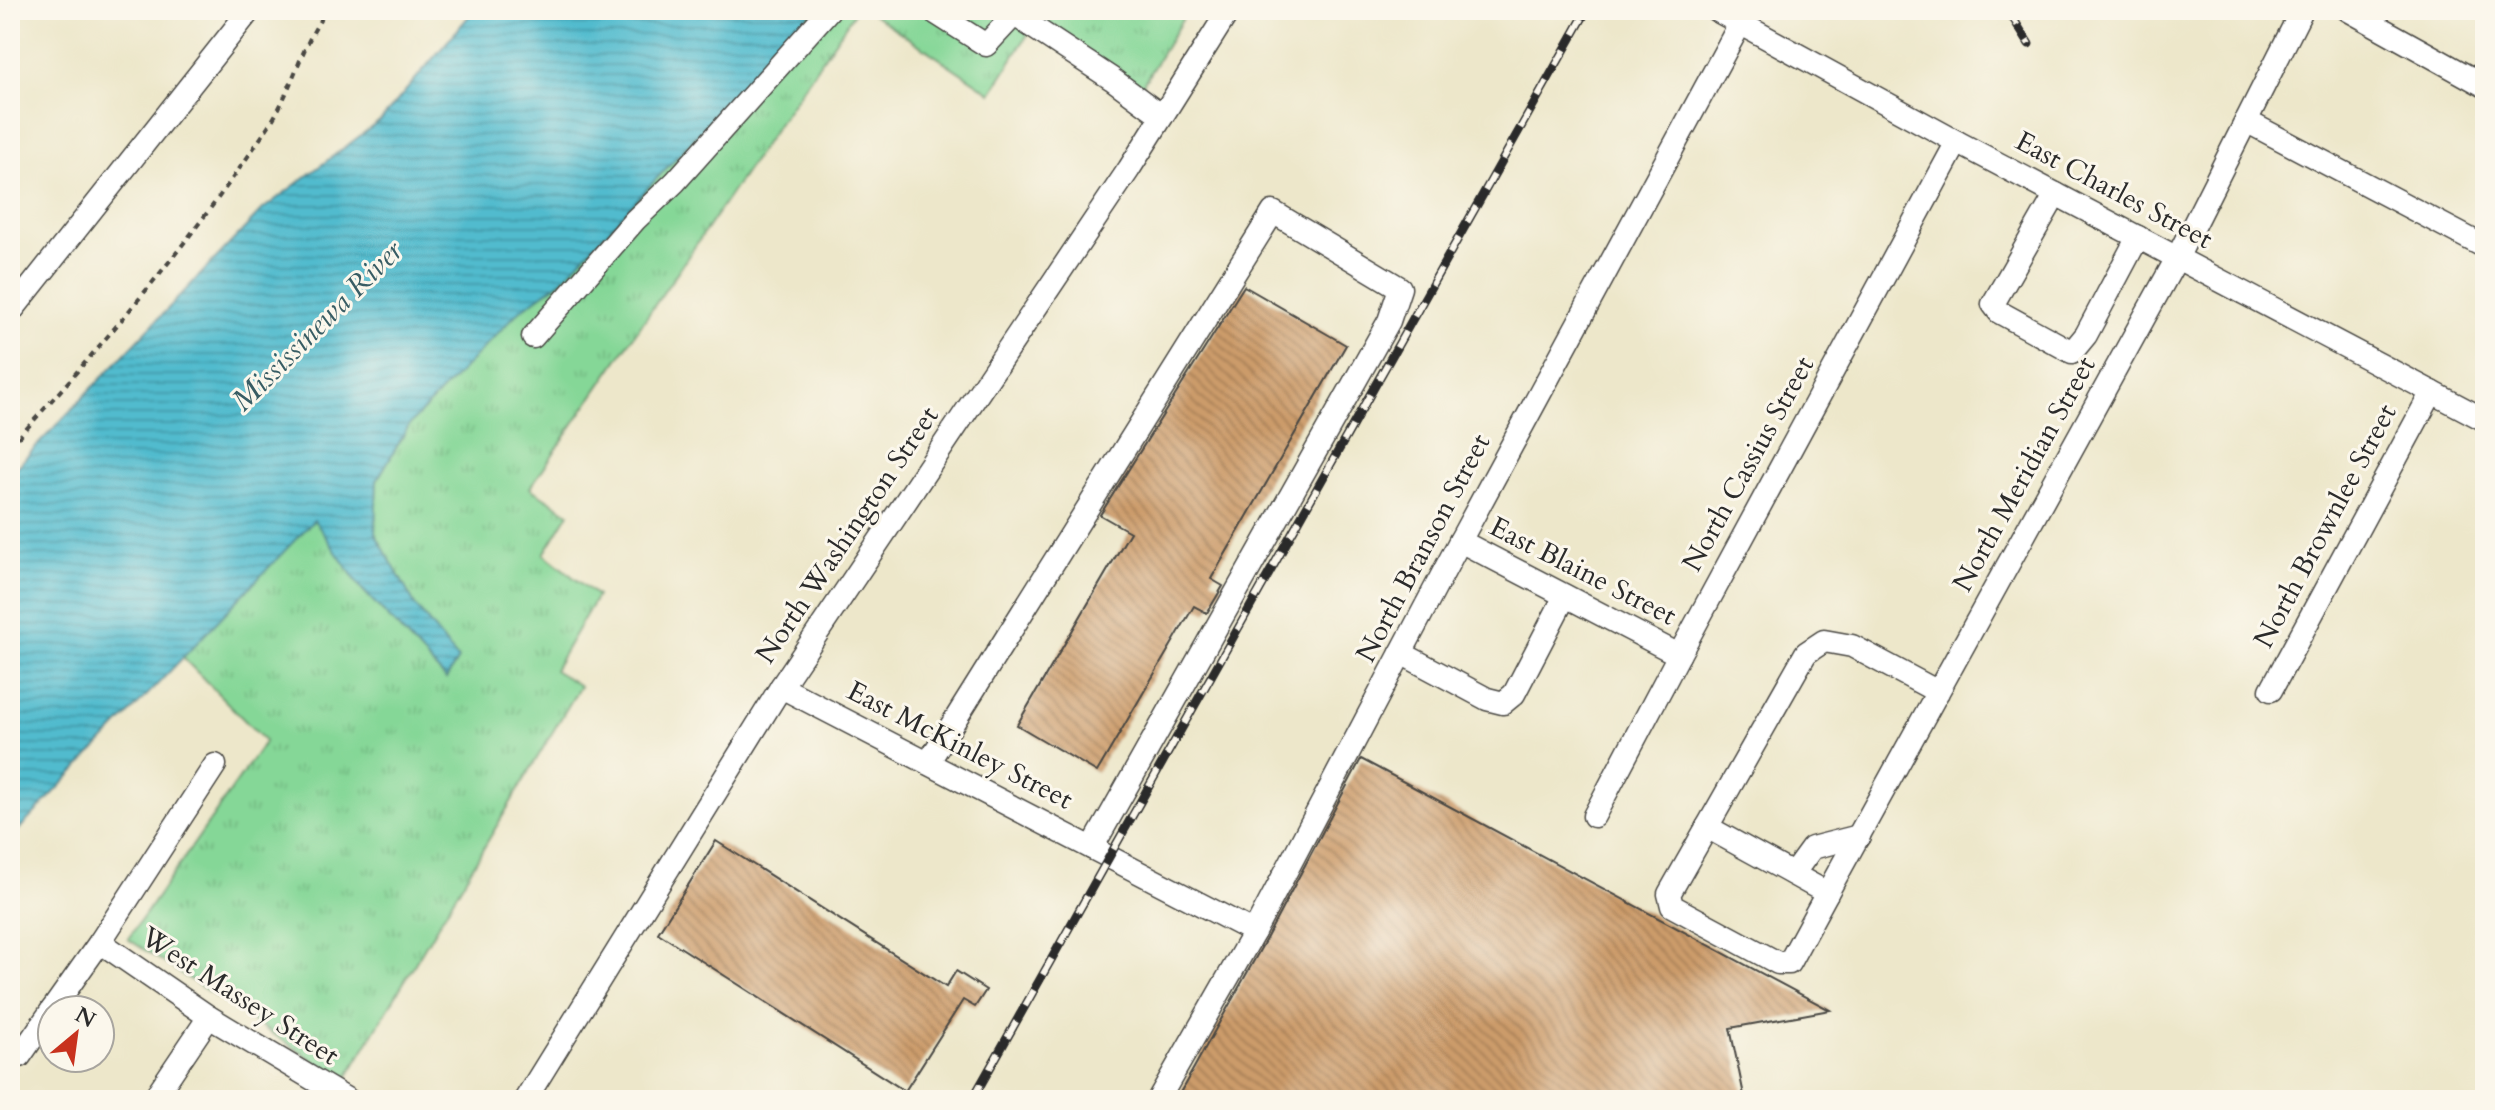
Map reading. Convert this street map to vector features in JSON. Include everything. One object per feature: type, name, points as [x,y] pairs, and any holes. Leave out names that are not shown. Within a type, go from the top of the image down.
[{"type":"street","points":[[10,313],[250,10]]},
{"type":"street","points":[[533,337],[635,220],[675,182],[829,10]]},
{"type":"street","points":[[931,10],[986,45],[1010,12],[1162,116]]},
{"type":"street","name":"North Washington Street","points":[[525,1100],[781,687],[1162,116],[1229,10]]},
{"type":"street","name":"East Charles Street","points":[[1716,10],[1957,142],[2485,420]]},
{"type":"street","name":"North Meridian Street","points":[[1707,827],[1669,894],[1672,906],[1778,963],[1789,963],[2177,258],[2302,10]]},
{"type":"street","points":[[2348,10],[2485,86]]},
{"type":"street","name":"North Branson Street","points":[[1158,1100],[1254,932],[1460,541],[1740,24]]},
{"type":"street","points":[[2246,121],[2485,247]]},
{"type":"street","name":"North Cassius Street","points":[[1594,816],[1957,142]]},
{"type":"street","points":[[2056,194],[1993,304],[1999,312],[2072,352],[2086,335],[2138,237]]},
{"type":"street","points":[[928,763],[1273,212],[1400,288],[1389,321],[1101,852]]},
{"type":"street","name":"North Brownlee Street","points":[[2271,690],[2432,392]]},
{"type":"street","name":"East Blaine Street","points":[[1460,541],[1679,655]]},
{"type":"street","points":[[1401,653],[1487,699],[1503,703],[1514,694],[1565,596]]},
{"type":"street","points":[[1827,893],[1707,827],[1806,653],[1824,641],[1852,646],[1938,692]]},
{"type":"street","name":"East McKinley Street","points":[[781,687],[1254,932]]},
{"type":"street","points":[[63,994],[215,765]]},
{"type":"street","points":[[1793,874],[1812,848],[1859,836]]},
{"type":"street","name":"West Massey Street","points":[[100,942],[325,1094],[348,1100]]},
{"type":"street","points":[[153,1100],[209,1017]]},
{"type":"street","points":[[20,1056],[36,1033]]},
{"type":"path","points":[[10,447],[112,333],[206,216],[272,120],[314,28],[327,10]]},
{"type":"green space","points":[[814,10],[856,10],[530,488],[569,513],[544,554],[597,596],[554,670],[580,686],[345,1081],[128,939],[265,741],[181,656],[314,519],[361,588],[446,679],[458,659],[416,607],[375,533],[377,480],[410,424],[518,312],[561,281]]},
{"type":"green space","points":[[867,10],[1188,10],[1140,89],[1037,20],[991,93]]},
{"type":"water","name":"Mississinewa River","points":[[474,10],[814,10],[561,281],[518,312],[410,424],[377,480],[375,533],[416,607],[458,659],[446,679],[361,588],[314,520],[10,839],[10,474],[263,209],[381,120]]},
{"type":"building","points":[[1244,286],[1346,345],[1211,579],[1223,586],[1207,613],[1194,606],[1097,772],[1017,725],[1130,532],[1100,515]]},
{"type":"building","points":[[1361,759],[1830,1010],[1730,1028],[1745,1100],[1176,1100]]},
{"type":"building","points":[[716,841],[946,987],[956,971],[986,990],[975,1007],[963,1000],[905,1091],[658,933]]},
{"type":"railway","points":[[972,1100],[1587,10]]},
{"type":"railway","points":[[2008,10],[2029,44]]}]
